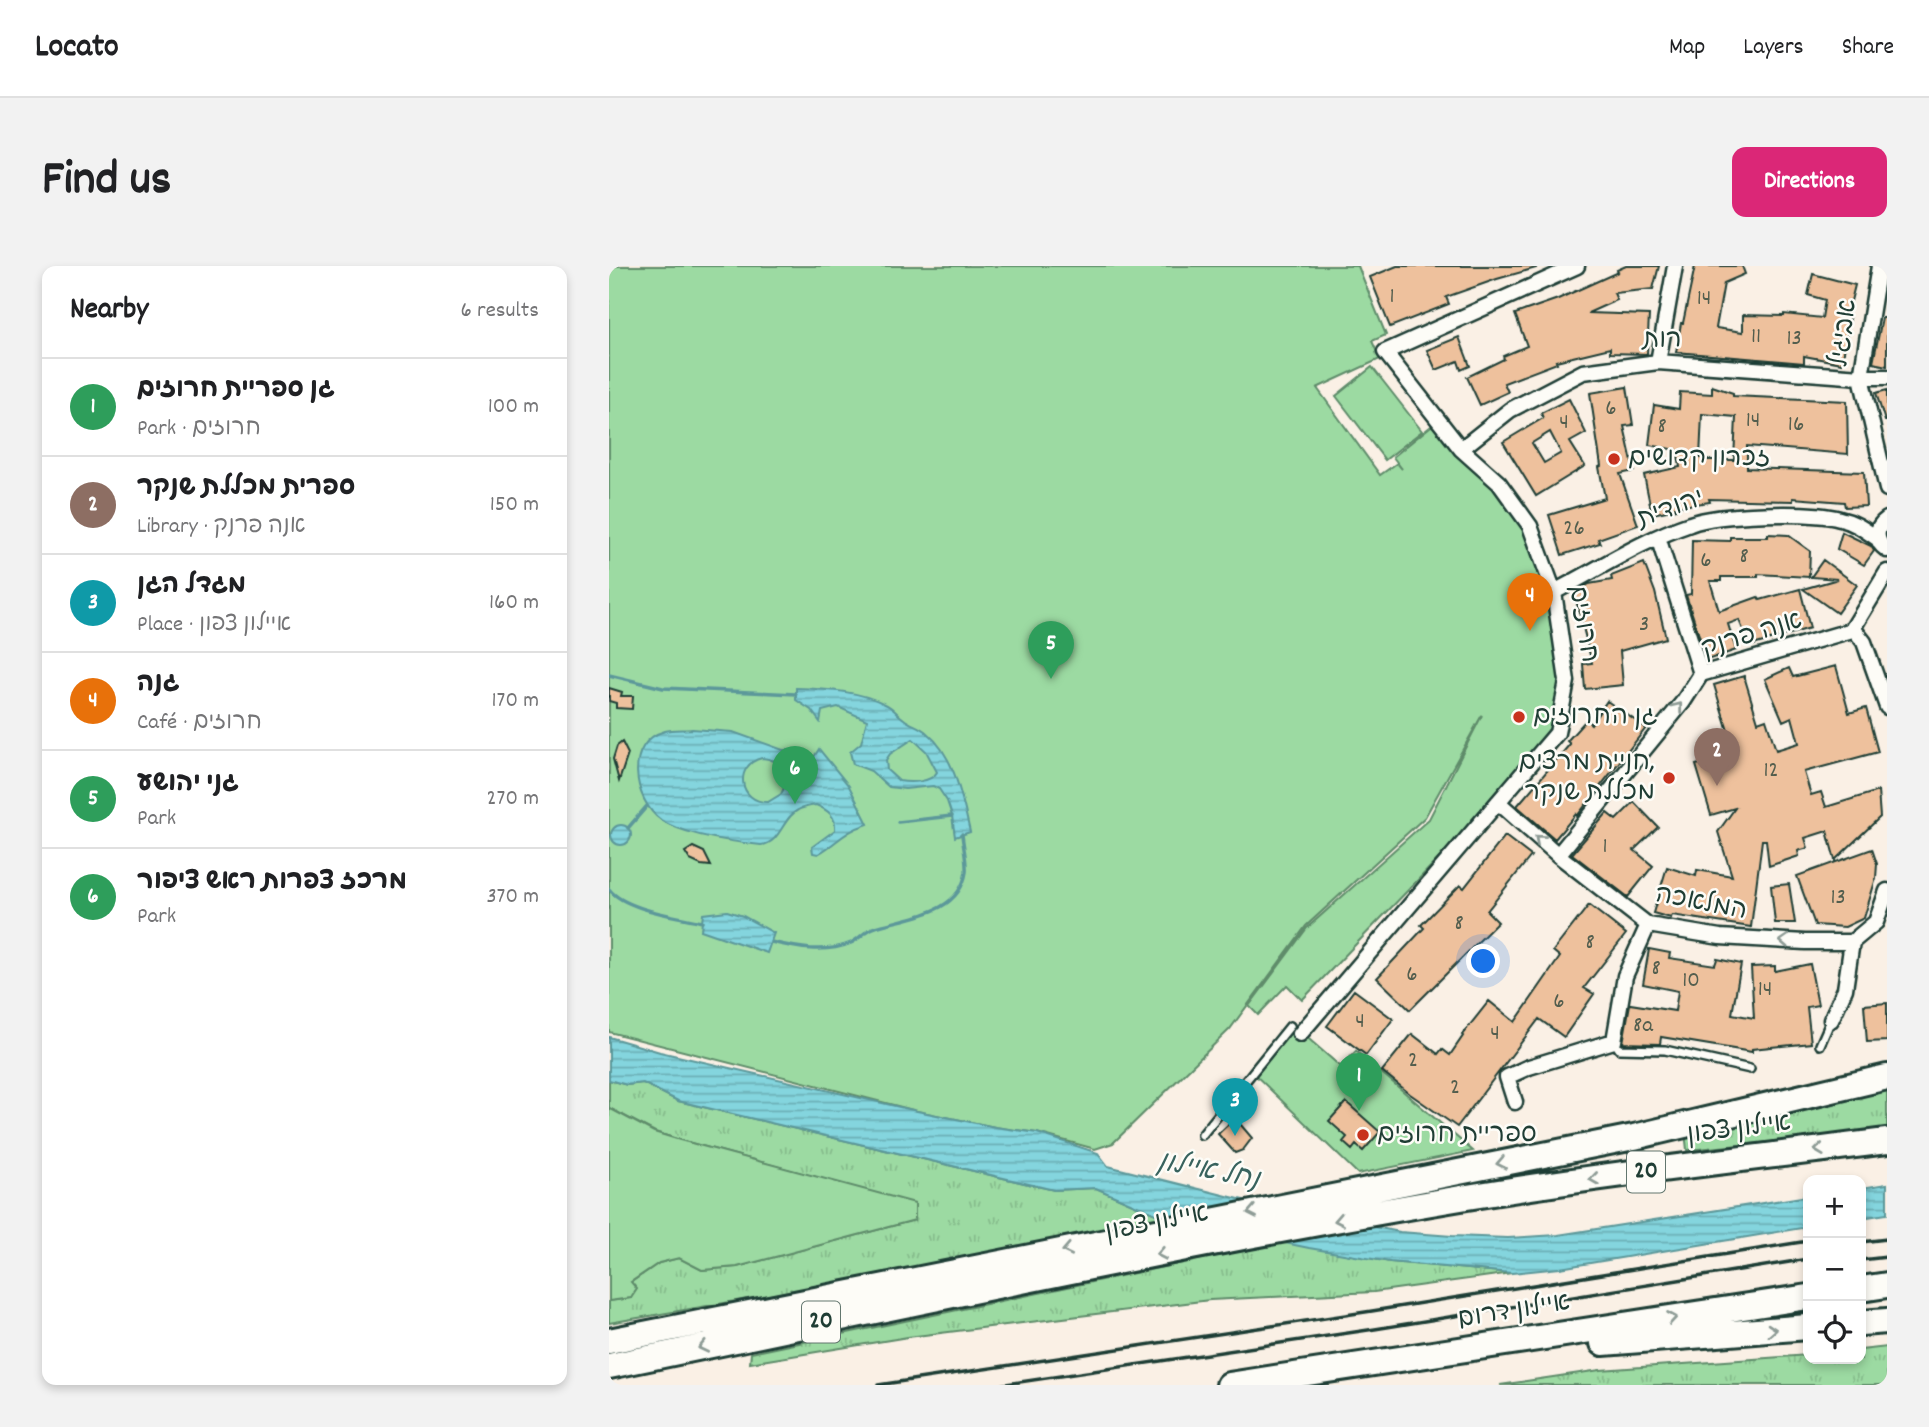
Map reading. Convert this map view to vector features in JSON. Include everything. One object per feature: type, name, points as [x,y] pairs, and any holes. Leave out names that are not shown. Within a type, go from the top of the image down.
[{"type":"highway","points":[[609,1341],[1634,1137],[1887,1077]]},
{"type":"highway","name":"איילון צפון","points":[[609,1366],[1228,1240],[1406,1208],[1617,1175],[1887,1141]]},
{"type":"highway","points":[[609,1341],[1034,1279]]},
{"type":"highway","points":[[1866,1288],[1887,1285]]},
{"type":"highway","name":"איילון דרום","points":[[1229,1385],[1803,1298]]},
{"type":"highway","points":[[1866,1323],[1887,1321]]},
{"type":"highway","points":[[1411,1358],[1803,1327]]},
{"type":"street","name":"חרוזים","points":[[1295,1030],[1557,733],[1567,681],[1555,592],[1531,526],[1499,483],[1461,449],[1385,352],[1577,266]]},
{"type":"street","points":[[1658,362],[1675,266]]},
{"type":"street","name":"אביגיל","points":[[1879,266],[1861,377],[1887,489]]},
{"type":"street","name":"רות","points":[[1461,449],[1510,410],[1583,372],[1658,362],[1887,377]]},
{"type":"street","name":"יהודית","points":[[1555,592],[1658,537],[1691,523],[1720,517],[1768,514],[1833,517],[1855,524],[1882,545]]},
{"type":"street","points":[[1882,545],[1878,530],[1884,521]]},
{"type":"street","name":"יהודית","points":[[1855,524],[1884,521]]},
{"type":"street","points":[[1658,537],[1701,674]]},
{"type":"street","points":[[1887,572],[1853,628],[1864,642],[1887,707]]},
{"type":"street","name":"אנה פרנק","points":[[1558,855],[1683,702],[1701,674],[1840,635],[1853,628]]},
{"type":"street","name":"המלאכה","points":[[1498,803],[1558,855],[1648,925],[1720,937],[1852,942]]},
{"type":"street","points":[[1831,1020],[1845,989],[1852,942],[1876,922],[1887,891]]},
{"type":"street","points":[[1515,1102],[1507,1077],[1529,1067],[1614,1041],[1625,976],[1648,925]]},
{"type":"lane","points":[[1820,1045],[1831,1020]]},
{"type":"lane","points":[[1202,1135],[1295,1030]]},
{"type":"lane","points":[[1614,1041],[1619,1049],[1665,1050],[1750,1069]]},
{"type":"green space","points":[[609,266],[1358,266],[1386,335],[1372,341],[1380,359],[1317,388],[1380,475],[1397,463],[1402,469],[1393,457],[1436,422],[1497,487],[1525,528],[1546,594],[1560,680],[1554,720],[1543,740],[1495,800],[1302,1000],[1287,985],[1258,1015],[1249,1006],[1307,928],[1429,819],[1482,715],[1425,817],[1306,926],[1230,1029],[1113,1143],[1095,1149],[1037,1133],[917,1111],[609,1032]]},
{"type":"green space","points":[[1372,367],[1422,431],[1385,460],[1336,396]]},
{"type":"green space","points":[[1294,1026],[1341,1067],[1356,1051],[1473,1151],[1358,1174],[1251,1071]]},
{"type":"green space","points":[[609,1080],[627,1085],[643,1083],[678,1101],[1054,1190],[1096,1188],[1165,1218],[845,1282],[609,1323],[609,1301],[631,1298],[630,1283],[659,1263],[679,1258],[702,1270],[737,1267],[915,1220],[915,1204],[655,1132],[609,1108]]},
{"type":"green space","points":[[1887,1085],[1887,1131],[1687,1150],[1685,1132]]},
{"type":"green space","points":[[609,1108],[654,1132],[915,1203],[915,1220],[737,1267],[702,1270],[679,1258],[659,1263],[631,1282],[637,1289],[631,1298],[609,1301]]},
{"type":"green space","points":[[1283,1242],[1390,1262],[1512,1273],[1374,1292],[1210,1300],[908,1337],[750,1363],[751,1353]]},
{"type":"green space","points":[[1887,1347],[1887,1385],[1500,1385],[1600,1370],[1803,1355],[1803,1364],[1866,1364],[1866,1349]]},
{"type":"water","points":[[796,688],[855,694],[887,705],[924,731],[937,742],[951,765],[970,832],[955,837],[947,801],[939,789],[933,786],[905,789],[889,787],[871,771],[853,764],[850,752],[861,743],[867,720],[838,707],[822,711],[820,722],[811,710],[796,700]],"holes":[[[913,739],[926,751],[937,772],[930,778],[914,782],[899,781],[887,770],[886,760],[890,754]]]},
{"type":"water","points":[[668,730],[733,732],[788,750],[801,762],[814,757],[819,749],[849,786],[868,824],[846,834],[818,854],[813,853],[812,847],[835,830],[835,825],[830,814],[816,805],[802,808],[793,814],[773,840],[761,845],[709,837],[671,826],[651,811],[644,799],[639,786],[638,759],[643,747],[652,737]],"holes":[[[762,758],[769,759],[783,770],[784,788],[781,794],[768,802],[758,801],[746,790],[744,775],[753,762]]]},
{"type":"water","points":[[621,825],[628,828],[631,835],[628,842],[621,845],[614,842],[611,835],[614,828]]},
{"type":"water","points":[[727,911],[743,916],[774,933],[767,953],[701,930],[703,914]]},
{"type":"water","points":[[609,1037],[660,1052],[917,1111],[1037,1133],[1098,1153],[1108,1166],[1267,1206],[1400,1232],[1508,1238],[1558,1235],[1803,1197],[1803,1228],[1560,1268],[1512,1273],[1390,1262],[1165,1218],[1096,1188],[1054,1190],[678,1101],[643,1083],[627,1085],[609,1080]]},
{"type":"water","points":[[1887,1184],[1887,1214],[1866,1217],[1866,1187]]},
{"type":"building","points":[[1397,266],[1536,268],[1446,297],[1449,304],[1390,327],[1370,277]]},
{"type":"building","points":[[1626,266],[1659,266],[1653,289],[1614,293],[1617,300],[1588,313],[1649,315],[1647,354],[1610,353],[1610,348],[1556,361],[1557,363],[1504,383],[1508,392],[1480,405],[1467,377],[1504,359],[1503,356],[1527,346],[1515,314],[1558,299]]},
{"type":"building","points":[[1695,266],[1742,266],[1745,274],[1724,283],[1716,328],[1743,332],[1743,315],[1784,314],[1822,318],[1825,300],[1808,295],[1813,274],[1855,285],[1847,317],[1850,318],[1842,363],[1804,356],[1804,363],[1676,352]]},
{"type":"building","points":[[1882,318],[1887,318],[1887,366],[1873,363]]},
{"type":"building","points":[[1459,337],[1470,366],[1461,370],[1458,361],[1436,370],[1427,350]]},
{"type":"building","points":[[1712,386],[1733,393],[1733,396],[1847,401],[1848,454],[1747,446],[1747,468],[1864,472],[1866,506],[1845,507],[1844,502],[1793,498],[1793,501],[1709,499],[1710,502],[1675,507],[1676,509],[1652,514],[1644,475],[1680,467],[1677,450],[1649,445],[1654,405],[1679,409],[1680,392],[1712,394]],"holes":[[[1702,414],[1736,417],[1734,460],[1700,458]]]},
{"type":"building","points":[[1627,387],[1633,425],[1624,426],[1634,471],[1620,474],[1638,525],[1598,539],[1600,543],[1562,555],[1549,515],[1605,498],[1590,393]]},
{"type":"building","points":[[1887,390],[1887,421],[1885,421],[1876,393]]},
{"type":"building","points":[[1569,399],[1586,433],[1570,442],[1585,466],[1536,496],[1503,442],[1543,418],[1541,413]],"holes":[[[1550,432],[1561,453],[1544,463],[1532,443]]]},
{"type":"building","points":[[1842,532],[1871,546],[1874,551],[1864,565],[1837,549]]},
{"type":"building","points":[[1768,534],[1788,535],[1810,551],[1809,577],[1758,574],[1758,577],[1721,577],[1721,581],[1710,581],[1719,611],[1758,597],[1760,600],[1800,589],[1810,628],[1750,646],[1739,620],[1728,624],[1736,650],[1707,660],[1686,595],[1691,594],[1692,540],[1730,541],[1730,537],[1768,537]]},
{"type":"building","points":[[1823,560],[1857,585],[1837,613],[1803,589],[1838,579],[1811,577]]},
{"type":"building","points":[[1644,563],[1655,592],[1666,638],[1620,651],[1623,685],[1585,689],[1583,664],[1592,663],[1574,592],[1589,584],[1612,580],[1611,576]]},
{"type":"building","points":[[1836,666],[1849,713],[1866,708],[1878,752],[1804,772],[1811,795],[1821,792],[1826,807],[1878,791],[1880,817],[1835,860],[1827,831],[1805,838],[1808,848],[1798,851],[1799,856],[1769,866],[1766,840],[1762,840],[1751,927],[1672,915],[1671,918],[1653,913],[1667,867],[1696,876],[1697,870],[1732,876],[1718,832],[1735,808],[1711,815],[1696,765],[1735,754],[1714,685],[1744,676],[1758,722],[1766,719],[1776,750],[1799,743],[1792,717],[1783,721],[1765,679],[1789,668],[1793,677]]},
{"type":"building","points":[[609,688],[622,692],[621,696],[633,696],[632,709],[616,708],[616,703],[609,701]]},
{"type":"building","points":[[1607,701],[1646,728],[1577,816],[1576,814],[1555,839],[1517,806],[1570,744],[1567,741],[1586,720],[1591,724]]},
{"type":"building","points":[[622,742],[628,754],[619,781],[613,759],[617,746]]},
{"type":"building","points":[[1634,802],[1658,827],[1634,850],[1653,866],[1628,897],[1572,854],[1607,813],[1616,820]]},
{"type":"building","points":[[1505,836],[1531,856],[1487,911],[1498,922],[1410,1010],[1377,978],[1424,928],[1421,925],[1460,885],[1464,888]]},
{"type":"building","points":[[693,847],[704,852],[711,866],[690,860],[685,852]]},
{"type":"building","points":[[1872,849],[1877,864],[1876,878],[1864,918],[1845,927],[1815,925],[1797,876]]},
{"type":"building","points":[[1789,884],[1795,923],[1775,923],[1771,886]]},
{"type":"building","points":[[1589,905],[1626,934],[1584,988],[1594,994],[1564,1037],[1539,1019],[1457,1127],[1382,1071],[1412,1034],[1438,1054],[1442,1049],[1450,1055],[1489,1001],[1515,1022],[1560,957],[1553,951]]},
{"type":"building","points":[[1649,949],[1670,953],[1669,958],[1715,965],[1717,959],[1741,964],[1732,1014],[1754,1018],[1751,967],[1775,966],[1775,971],[1810,964],[1818,1005],[1807,1007],[1811,1043],[1752,1049],[1752,1052],[1661,1037],[1660,1044],[1623,1043],[1630,1004],[1675,1011],[1678,991],[1643,984]]},
{"type":"building","points":[[1354,990],[1393,1019],[1366,1055],[1327,1026]]},
{"type":"building","points":[[1887,1003],[1887,1041],[1867,1042],[1864,1005]]},
{"type":"building","points":[[1346,1102],[1380,1132],[1363,1151],[1356,1145],[1352,1150],[1343,1142],[1347,1137],[1329,1121]]},
{"type":"building","points":[[1235,1118],[1252,1138],[1243,1150],[1235,1153],[1218,1134]]},
{"type":"waterway","points":[[609,675],[663,688],[796,694]]},
{"type":"waterway","points":[[628,828],[647,806]]},
{"type":"waterway","points":[[898,822],[952,816]]},
{"type":"waterway","points":[[771,942],[811,949],[841,946],[873,928],[915,917],[942,906],[953,898],[961,887],[966,872],[962,834]]},
{"type":"waterway","points":[[609,889],[639,907],[702,922]]},
{"type":"railway","points":[[1866,1241],[1887,1239]]},
{"type":"railway","points":[[878,1385],[1372,1311],[1803,1242]]},
{"type":"railway","points":[[1866,1259],[1887,1257]]},
{"type":"railway","points":[[999,1385],[1375,1329],[1803,1260]]},
{"type":"place","name":"זכרון קדושים","points":[[1614,459]]},
{"type":"place","name":"גנה","points":[[1530,631]]},
{"type":"place","name":"גני יהושע","points":[[1051,679]]},
{"type":"place","name":"גן החרוזים","points":[[1519,717]]},
{"type":"place","name":"חניית מרצים, מכללת שנקר","points":[[1669,778]]},
{"type":"place","name":"ספרית מכללת שנקר","points":[[1717,786]]},
{"type":"place","name":"מרכז צפרות ראש ציפור","points":[[795,804]]},
{"type":"place","name":"גן ספריית חרוזים","points":[[1359,1111]]},
{"type":"place","name":"ספריית חרוזים","points":[[1363,1135]]},
{"type":"place","name":"מגדל הגן","points":[[1235,1136]]},
{"type":"water label","name":"נחל איילון","points":[[1208,1173]]}]
